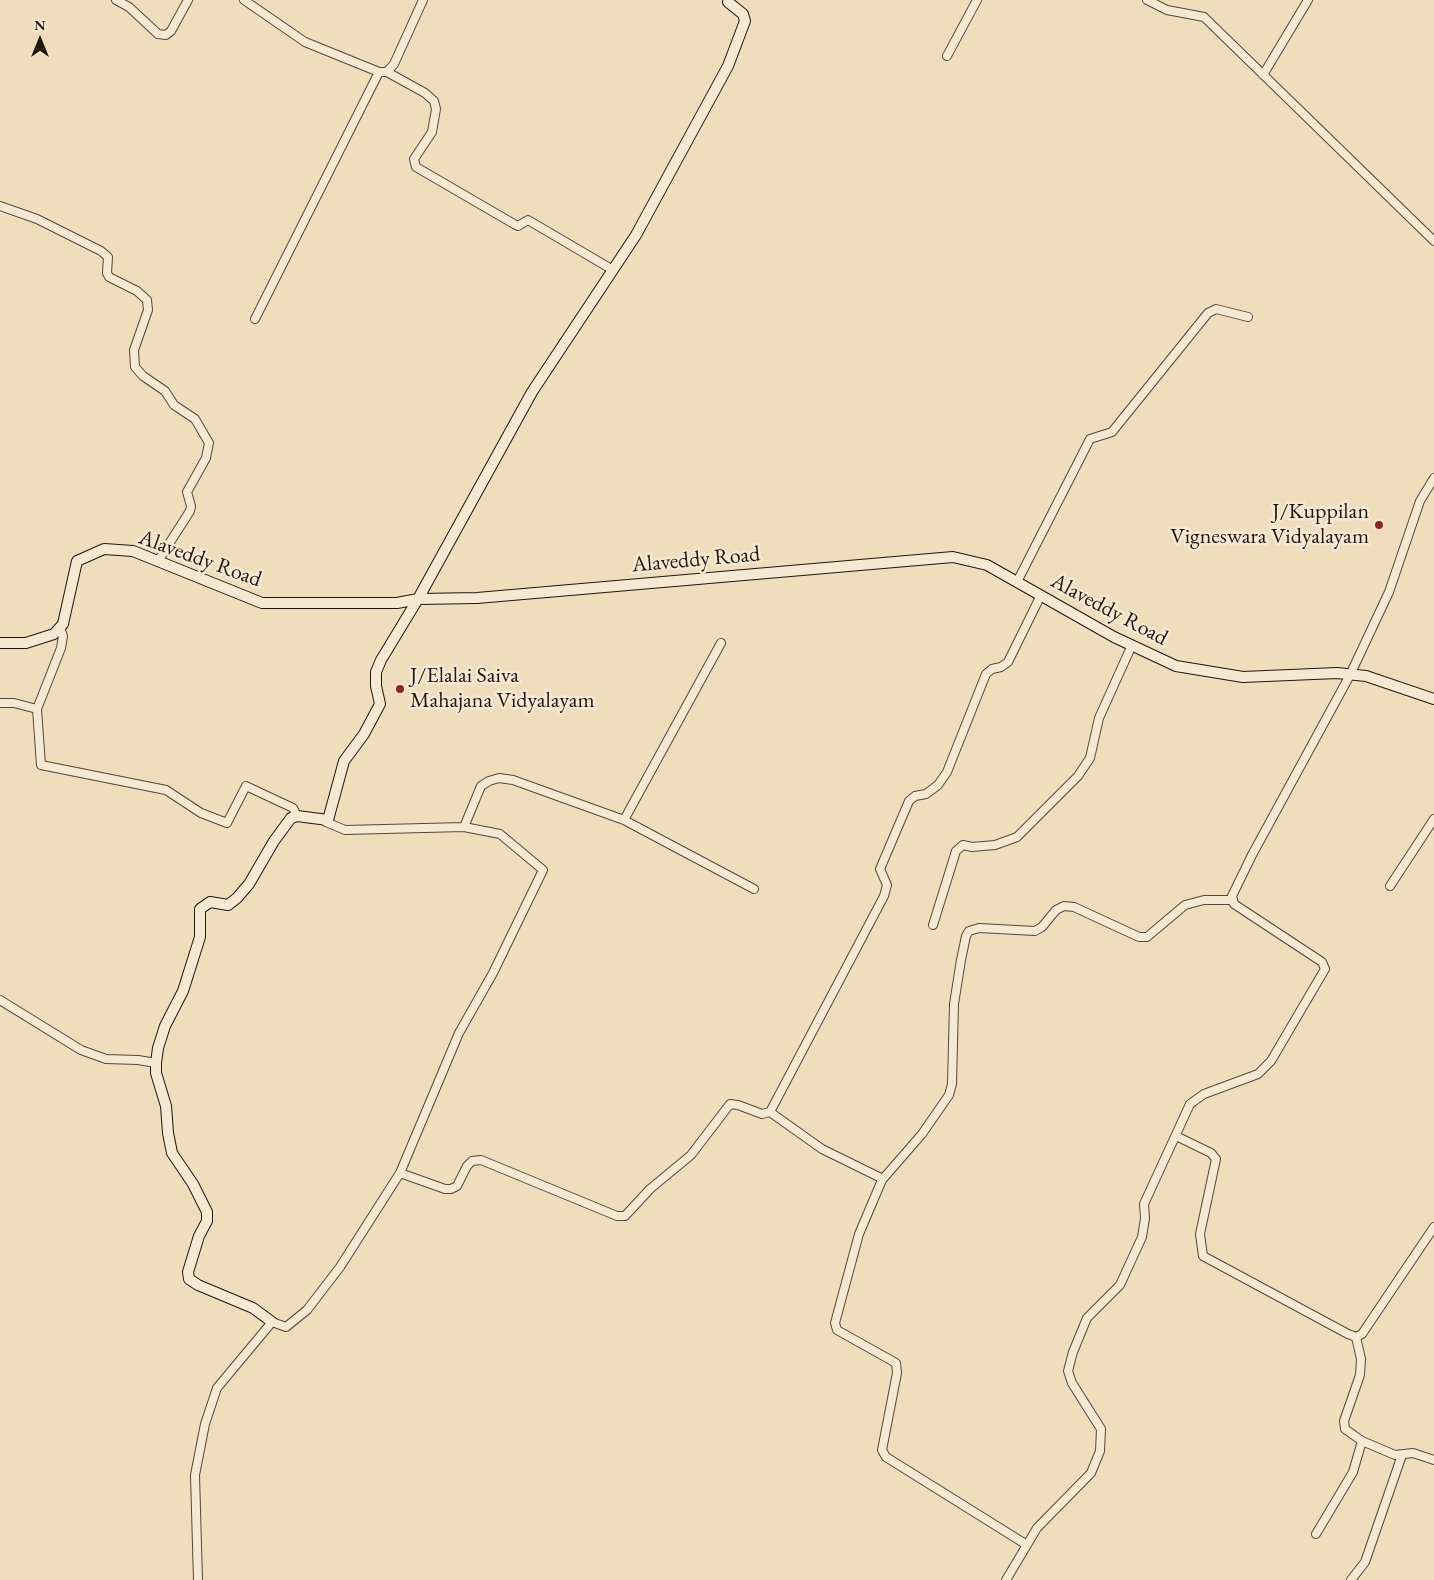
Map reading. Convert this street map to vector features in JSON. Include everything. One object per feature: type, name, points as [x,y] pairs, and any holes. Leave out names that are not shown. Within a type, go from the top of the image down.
[{"type":"street","points":[[116,0],[129,7],[158,34],[166,35],[188,0]]},
{"type":"street","points":[[244,0],[305,42],[383,72],[425,93],[434,101],[436,109],[432,132],[414,159],[416,167],[514,224],[518,226],[528,220],[613,270]]},
{"type":"street","points":[[255,319],[383,72],[394,64],[423,0]]},
{"type":"street","points":[[947,56],[977,0]]},
{"type":"street","points":[[1147,0],[1166,10],[1204,16],[1434,241]]},
{"type":"street","points":[[1263,75],[1308,0]]},
{"type":"street","points":[[326,822],[344,761],[364,734],[380,704],[376,686],[376,672],[381,660],[418,599],[532,392],[636,235],[728,66],[745,21],[743,14],[726,1]]},
{"type":"street","points":[[0,206],[37,219],[101,250],[108,257],[107,273],[109,278],[137,291],[147,300],[148,310],[140,328],[134,350],[135,367],[143,376],[165,391],[174,405],[195,419],[209,443],[206,458],[187,492],[191,506],[190,511],[158,561]]},
{"type":"street","points":[[1017,582],[1090,439],[1112,432],[1208,314],[1216,309],[1248,317]]},
{"type":"street","points":[[1006,1580],[1037,1528],[1091,1472],[1100,1451],[1101,1429],[1072,1383],[1068,1371],[1073,1352],[1088,1318],[1120,1285],[1135,1253],[1142,1237],[1145,1218],[1144,1204],[1190,1104],[1204,1094],[1258,1074],[1271,1062],[1325,969],[1322,962],[1234,904],[1232,896],[1252,855],[1350,675],[1389,592],[1420,501],[1434,478]]},
{"type":"street","name":"Alaveddy Road","points":[[60,628],[76,561],[104,548],[133,551],[262,603],[398,603],[418,599],[477,598],[953,557],[987,565],[1132,645],[1176,666],[1244,677],[1337,673],[1366,676],[1434,699]]},
{"type":"street","points":[[400,1174],[445,1189],[452,1189],[457,1186],[466,1166],[472,1161],[481,1160],[617,1216],[625,1216],[650,1189],[691,1155],[730,1104],[762,1114],[770,1112],[884,896],[887,885],[880,869],[909,801],[915,796],[926,794],[938,786],[947,772],[986,674],[992,669],[1002,667],[1008,662],[1041,595]]},
{"type":"street","points":[[0,643],[26,643],[54,634],[60,628],[63,636],[62,648],[37,709],[41,765],[166,790],[201,813],[227,823],[246,786],[293,808],[297,816]]},
{"type":"street","points":[[624,820],[721,643]]},
{"type":"street","points":[[933,924],[956,851],[963,845],[995,845],[1017,837],[1078,776],[1090,758],[1099,718],[1132,645]]},
{"type":"street","points":[[0,703],[14,703],[37,709]]},
{"type":"street","points":[[464,827],[481,786],[499,778],[513,780],[624,820],[754,889]]},
{"type":"street","points":[[297,816],[326,822],[345,830],[464,827],[500,834],[543,870],[493,973],[459,1033],[400,1174],[340,1267],[307,1310],[286,1327],[272,1322],[253,1308],[198,1285],[189,1279],[188,1272],[199,1236],[207,1221],[207,1212],[193,1184],[172,1154],[166,1106],[156,1073],[156,1063],[158,1048],[165,1026],[183,991],[200,937],[200,909],[210,902],[228,905],[237,898],[250,884],[274,841],[291,818],[297,816]]},
{"type":"street","points":[[1390,886],[1434,819]]},
{"type":"street","points":[[1027,1545],[886,1457],[882,1450],[897,1373],[896,1363],[891,1358],[837,1330],[835,1323],[859,1234],[882,1180],[922,1134],[949,1095],[952,1084],[954,1004],[966,936],[970,931],[979,928],[1035,931],[1042,927],[1056,910],[1064,906],[1074,907],[1139,937],[1147,937],[1185,905],[1204,900],[1233,900]]},
{"type":"street","points":[[0,1000],[81,1050],[106,1059],[138,1060],[156,1063]]},
{"type":"street","points":[[770,1112],[822,1149],[882,1180]]},
{"type":"street","points":[[1176,1136],[1211,1153],[1216,1160],[1200,1234],[1203,1256],[1221,1268],[1356,1337]]},
{"type":"street","points":[[1356,1337],[1362,1334],[1434,1227]]},
{"type":"street","points":[[198,1580],[195,1475],[205,1424],[218,1388],[272,1322]]},
{"type":"street","points":[[1356,1337],[1361,1359],[1360,1376],[1344,1425],[1345,1429],[1362,1441],[1395,1455],[1413,1453],[1434,1460]]},
{"type":"street","points":[[1316,1534],[1353,1472],[1362,1441]]},
{"type":"street","points":[[1351,1580],[1365,1562],[1402,1455]]},
{"type":"place","name":"J/Kuppilan Vigneswara Vidyalayam","points":[[1379,525]]},
{"type":"place","name":"J/Elalai Saiva Mahajana Vidyalayam","points":[[400,689]]}]
